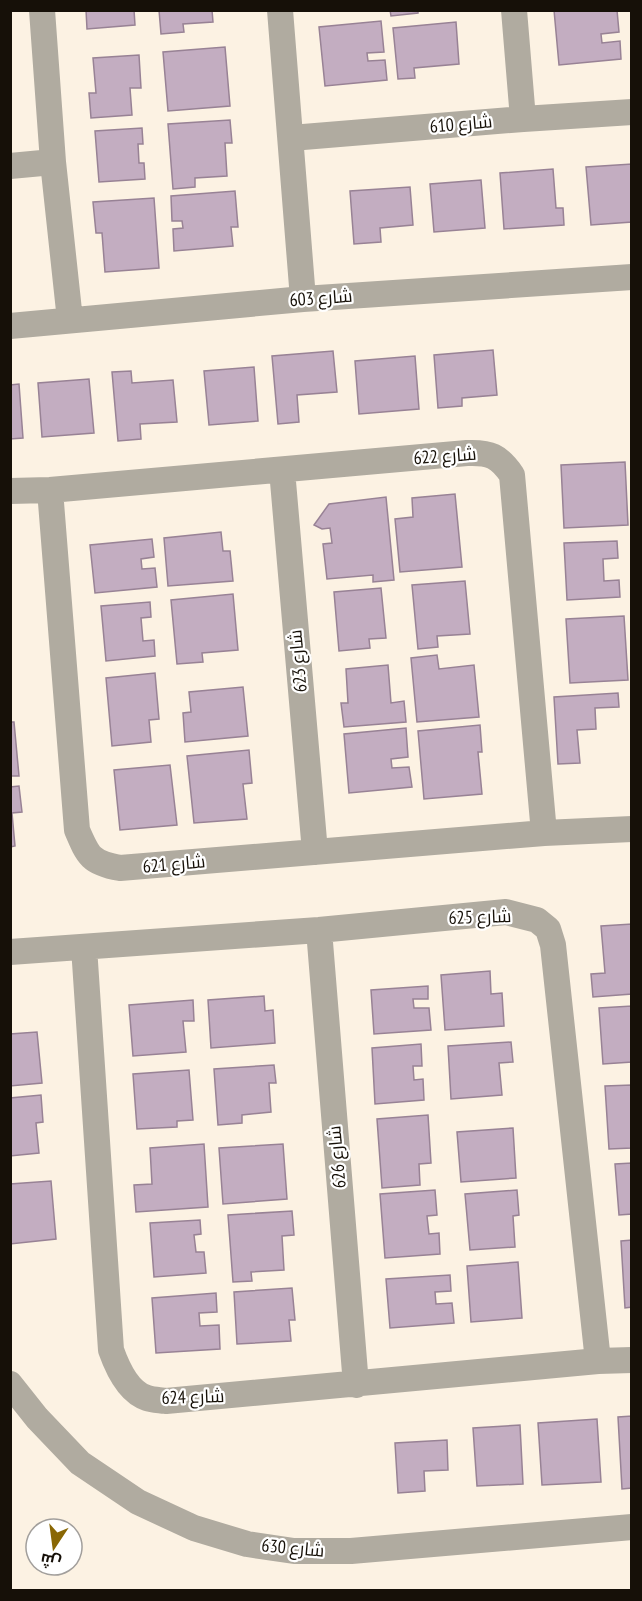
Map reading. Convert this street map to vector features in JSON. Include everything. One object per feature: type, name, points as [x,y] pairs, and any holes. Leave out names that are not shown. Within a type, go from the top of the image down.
[{"type":"street","points":[[42,10],[53,162],[70,320]]},
{"type":"street","points":[[280,10],[303,299]]},
{"type":"street","points":[[514,10],[523,119]]},
{"type":"street","name":"شارع 610","points":[[291,138],[632,112]]},
{"type":"street","points":[[10,165],[53,162]]},
{"type":"street","name":"شارع 603","points":[[10,326],[303,299],[632,277]]},
{"type":"street","name":"شارع 622","points":[[10,491],[50,490],[485,452],[504,464],[512,475],[544,834]]},
{"type":"street","name":"شارع 623","points":[[282,470],[315,852]]},
{"type":"street","name":"شارع 621","points":[[50,490],[77,830],[90,857],[102,865],[120,868],[632,829]]},
{"type":"street","name":"شارع 625","points":[[10,952],[319,930],[506,912],[537,920],[548,929],[553,945],[598,1361]]},
{"type":"street","name":"شارع 626","points":[[319,930],[356,1385]]},
{"type":"street","name":"شارع 624","points":[[84,947],[111,1350],[118,1370],[145,1397],[166,1401],[598,1361],[632,1360]]},
{"type":"street","name":"شارع 630","points":[[10,1384],[37,1418],[80,1463],[148,1506],[194,1528],[247,1544],[294,1551],[351,1551],[632,1527]]},
{"type":"building","points":[[86,10],[134,10],[135,25],[87,29]]},
{"type":"building","points":[[159,10],[212,10],[213,22],[183,24],[184,32],[161,34]]},
{"type":"building","points":[[390,10],[418,10],[418,13],[391,16]]},
{"type":"building","points":[[554,10],[617,10],[619,32],[601,34],[602,43],[620,41],[621,59],[559,65]]},
{"type":"building","points":[[381,21],[384,52],[367,53],[368,61],[385,60],[387,80],[325,86],[319,27]]},
{"type":"building","points":[[456,22],[459,64],[414,68],[415,78],[398,79],[393,28]]},
{"type":"building","points":[[225,47],[230,106],[168,111],[163,52]]},
{"type":"building","points":[[139,55],[141,88],[130,88],[132,115],[91,118],[89,93],[96,93],[93,58]]},
{"type":"building","points":[[230,120],[232,143],[225,143],[227,176],[195,178],[195,187],[173,189],[168,124]]},
{"type":"building","points":[[142,128],[143,144],[138,144],[139,163],[144,163],[145,179],[99,182],[95,131]]},
{"type":"building","points":[[632,164],[632,222],[591,225],[586,167]]},
{"type":"building","points":[[553,169],[556,208],[563,208],[564,225],[504,229],[500,173]]},
{"type":"building","points":[[481,180],[485,228],[434,232],[430,184]]},
{"type":"building","points":[[410,187],[413,225],[380,228],[381,242],[354,244],[350,191]]},
{"type":"building","points":[[235,191],[238,227],[231,227],[233,246],[174,251],[173,229],[183,228],[182,221],[172,221],[171,196]]},
{"type":"building","points":[[154,198],[159,268],[105,272],[102,233],[96,233],[93,202]]},
{"type":"building","points":[[493,350],[497,395],[462,398],[462,406],[438,408],[434,355]]},
{"type":"building","points":[[333,351],[337,392],[297,395],[299,422],[278,424],[272,356]]},
{"type":"building","points":[[415,356],[419,409],[359,414],[355,361]]},
{"type":"building","points":[[254,367],[258,421],[209,425],[204,371]]},
{"type":"building","points":[[131,371],[132,383],[173,380],[177,422],[140,424],[141,439],[118,441],[112,372]]},
{"type":"building","points":[[89,379],[94,433],[42,437],[38,383]]},
{"type":"building","points":[[19,384],[23,438],[10,439],[10,385]]},
{"type":"building","points":[[625,462],[628,525],[564,528],[561,465]]},
{"type":"building","points":[[455,494],[462,567],[400,572],[395,519],[413,517],[412,498]]},
{"type":"building","points":[[386,497],[394,580],[373,582],[373,575],[327,579],[323,544],[332,543],[330,528],[322,529],[314,525],[329,504]]},
{"type":"building","points":[[221,532],[223,551],[230,551],[233,581],[168,586],[164,538]]},
{"type":"building","points":[[152,539],[154,557],[141,559],[142,569],[155,568],[157,587],[95,593],[90,545]]},
{"type":"building","points":[[617,541],[618,558],[603,559],[604,581],[619,580],[620,597],[567,600],[564,543]]},
{"type":"building","points":[[465,581],[470,634],[437,636],[438,647],[418,649],[412,585]]},
{"type":"building","points":[[381,588],[386,638],[369,639],[370,648],[339,651],[334,592]]},
{"type":"building","points":[[233,594],[238,650],[202,653],[203,662],[177,664],[171,600]]},
{"type":"building","points":[[150,602],[151,617],[141,618],[143,641],[154,640],[155,656],[106,661],[101,606]]},
{"type":"building","points":[[624,616],[628,680],[570,683],[566,619]]},
{"type":"building","points":[[437,655],[439,669],[474,665],[479,717],[417,722],[411,658]]},
{"type":"building","points":[[388,665],[391,703],[404,701],[406,722],[344,727],[341,703],[348,703],[346,669]]},
{"type":"building","points":[[155,673],[159,719],[149,720],[151,742],[112,746],[106,678]]},
{"type":"building","points":[[243,687],[248,736],[185,742],[183,713],[191,712],[189,692]]},
{"type":"building","points":[[618,693],[619,707],[595,708],[596,729],[577,730],[580,763],[558,764],[554,697]]},
{"type":"building","points":[[10,722],[14,722],[19,776],[10,776]]},
{"type":"building","points":[[480,725],[482,752],[478,752],[482,794],[424,799],[418,731]]},
{"type":"building","points":[[406,728],[408,757],[391,759],[392,768],[409,767],[412,787],[349,793],[344,734]]},
{"type":"building","points":[[249,750],[252,783],[243,784],[247,819],[194,823],[187,756]]},
{"type":"building","points":[[170,765],[177,825],[120,830],[114,770]]},
{"type":"building","points":[[19,786],[22,812],[12,813],[15,846],[10,847],[10,787]]},
{"type":"building","points":[[632,924],[632,994],[593,997],[591,974],[605,973],[601,926]]},
{"type":"building","points":[[490,971],[491,994],[502,993],[504,1026],[445,1030],[441,975]]},
{"type":"building","points":[[428,986],[428,999],[413,999],[414,1008],[429,1008],[431,1030],[374,1034],[371,990]]},
{"type":"building","points":[[264,996],[265,1011],[273,1010],[275,1043],[211,1048],[208,1000]]},
{"type":"building","points":[[193,1000],[194,1021],[183,1021],[186,1052],[133,1056],[129,1005]]},
{"type":"building","points":[[632,1006],[632,1062],[603,1064],[599,1008]]},
{"type":"building","points":[[37,1032],[42,1083],[10,1086],[10,1034]]},
{"type":"building","points":[[511,1042],[513,1062],[499,1063],[502,1095],[451,1099],[448,1046]]},
{"type":"building","points":[[421,1044],[422,1066],[413,1066],[414,1080],[423,1079],[424,1100],[375,1104],[372,1048]]},
{"type":"building","points":[[274,1065],[276,1083],[269,1083],[271,1112],[242,1115],[242,1123],[218,1125],[214,1069]]},
{"type":"building","points":[[189,1070],[193,1120],[177,1121],[177,1127],[137,1129],[133,1074]]},
{"type":"building","points":[[632,1085],[632,1148],[609,1149],[605,1086]]},
{"type":"building","points":[[41,1095],[43,1122],[36,1123],[39,1153],[10,1156],[10,1098]]},
{"type":"building","points":[[428,1115],[431,1163],[419,1164],[420,1185],[382,1188],[377,1119]]},
{"type":"building","points":[[513,1128],[516,1178],[461,1182],[457,1132]]},
{"type":"building","points":[[204,1144],[208,1207],[136,1212],[134,1185],[152,1184],[150,1148]]},
{"type":"building","points":[[283,1144],[287,1199],[223,1204],[219,1148]]},
{"type":"building","points":[[632,1163],[632,1214],[619,1215],[615,1164]]},
{"type":"building","points":[[51,1181],[56,1239],[10,1244],[10,1184]]},
{"type":"building","points":[[435,1190],[437,1215],[427,1216],[429,1234],[439,1233],[440,1254],[385,1258],[380,1194]]},
{"type":"building","points":[[517,1190],[519,1215],[513,1216],[515,1247],[470,1250],[465,1194]]},
{"type":"building","points":[[292,1211],[294,1235],[282,1236],[284,1270],[251,1272],[252,1281],[233,1282],[228,1215]]},
{"type":"building","points":[[200,1220],[201,1234],[194,1235],[196,1252],[204,1252],[206,1273],[154,1277],[150,1223]]},
{"type":"building","points":[[632,1240],[632,1307],[625,1308],[621,1241]]},
{"type":"building","points":[[518,1262],[522,1318],[471,1322],[467,1266]]},
{"type":"building","points":[[450,1275],[451,1291],[435,1292],[436,1304],[452,1303],[454,1323],[390,1328],[386,1279]]},
{"type":"building","points":[[292,1288],[295,1320],[289,1320],[291,1341],[237,1344],[234,1292]]},
{"type":"building","points":[[216,1293],[217,1312],[199,1313],[200,1326],[219,1325],[220,1349],[156,1353],[152,1298]]},
{"type":"building","points":[[632,1416],[632,1488],[622,1489],[618,1417]]},
{"type":"building","points":[[597,1419],[601,1482],[542,1485],[538,1423]]},
{"type":"building","points":[[520,1425],[523,1484],[477,1486],[473,1428]]},
{"type":"building","points":[[447,1440],[448,1470],[424,1471],[425,1491],[398,1493],[395,1443]]}]
